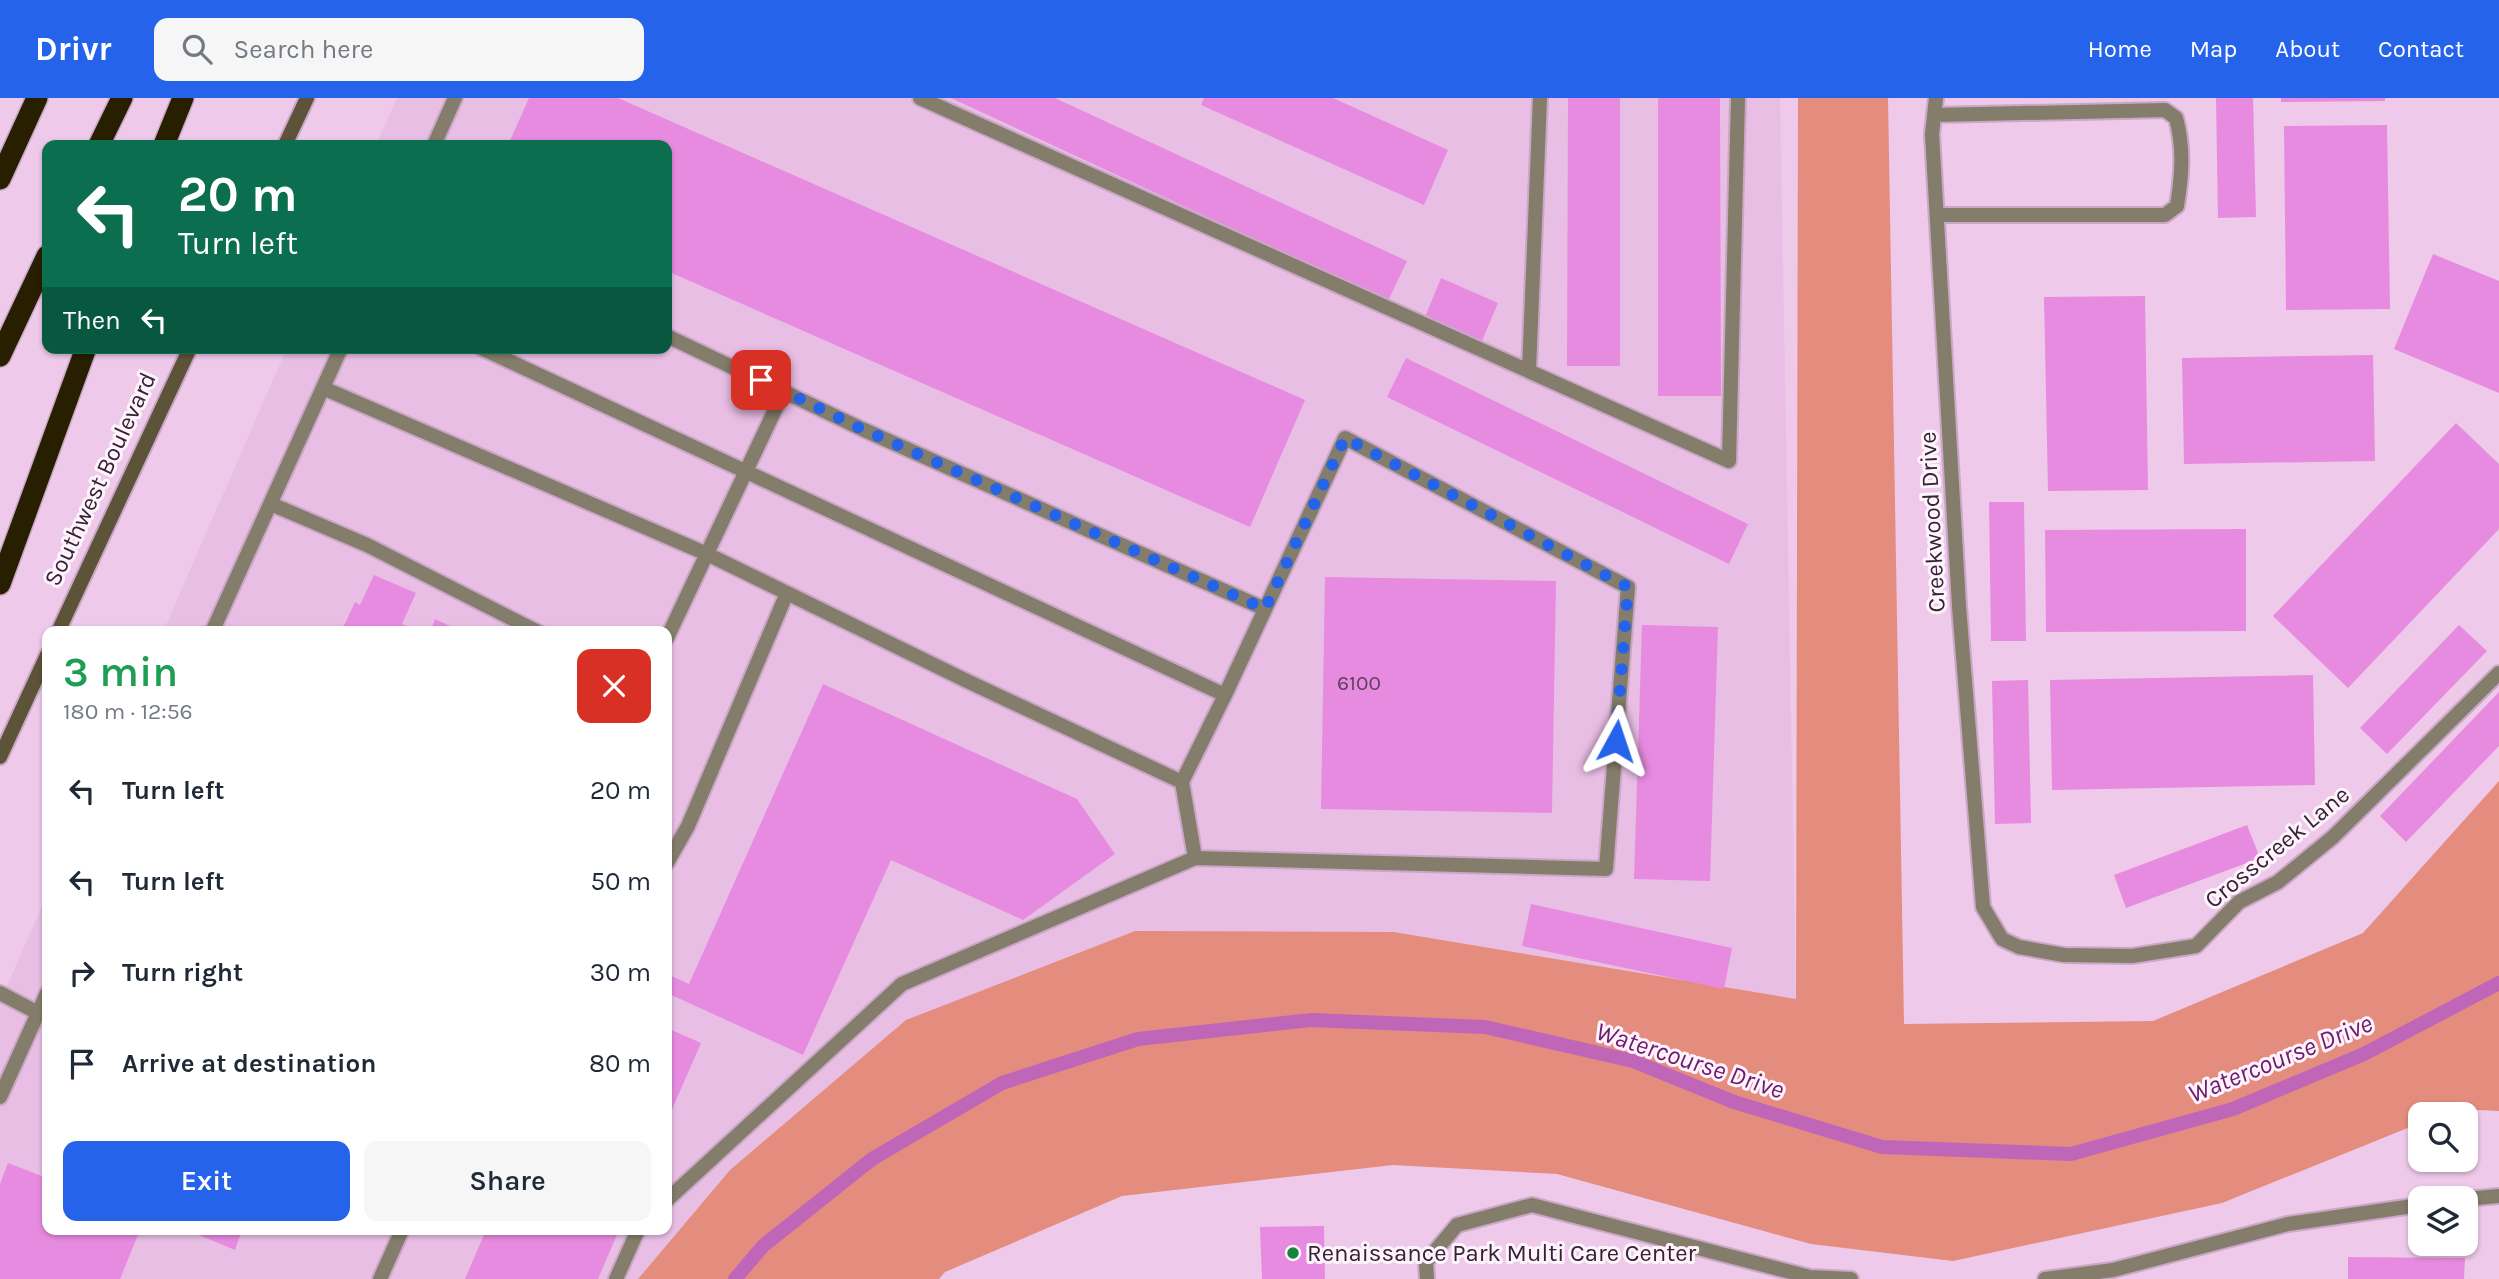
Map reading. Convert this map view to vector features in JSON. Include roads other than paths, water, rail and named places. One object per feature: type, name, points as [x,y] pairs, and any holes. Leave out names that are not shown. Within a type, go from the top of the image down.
[{"type":"highway","points":[[0,179],[37,98]]},
{"type":"highway","points":[[101,140],[122,98]]},
{"type":"highway","points":[[166,140],[183,98]]},
{"type":"highway","points":[[0,356],[42,267]]},
{"type":"highway","points":[[0,584],[84,354]]},
{"type":"main road","points":[[287,140],[307,98]]},
{"type":"main road","name":"Southwest Boulevard","points":[[61,626],[187,354]]},
{"type":"main road","points":[[0,757],[42,666]]},
{"type":"lane","points":[[436,140],[455,98]]},
{"type":"lane","points":[[920,98],[1729,461],[1738,98]]},
{"type":"lane","points":[[1529,371],[1539,98]]},
{"type":"lane","name":"Creekwood Drive","points":[[1936,98],[1932,134],[1959,606],[1983,907],[2002,939]]},
{"type":"lane","points":[[1934,115],[2165,110],[2176,118],[2181,136],[2182,173],[2177,206],[2165,215],[1937,215]]},
{"type":"lane","points":[[672,338],[862,429],[1265,609]]},
{"type":"lane","points":[[215,626],[338,354]]},
{"type":"lane","points":[[494,354],[1225,695]]},
{"type":"lane","points":[[323,388],[707,554],[1182,782]]},
{"type":"lane","points":[[672,628],[784,391]]},
{"type":"lane","points":[[672,1195],[902,984],[1195,858],[1606,869],[1628,587],[1345,438],[1182,782],[1195,858]]},
{"type":"lane","points":[[271,505],[367,545],[526,626]]},
{"type":"lane","points":[[672,854],[688,826],[787,593]]},
{"type":"lane","name":"Crosscreek Lane","points":[[2002,939],[2019,947],[2064,955],[2132,956],[2196,946],[2239,902],[2278,882],[2333,837],[2499,673]]},
{"type":"lane","points":[[0,993],[38,1013]]},
{"type":"lane","points":[[0,1097],[42,1004]]},
{"type":"lane","points":[[2478,1198],[2499,1196]]},
{"type":"lane","points":[[1427,1279],[1426,1262],[1457,1224],[1532,1205],[1810,1277],[1851,1279]]},
{"type":"lane","points":[[2045,1279],[2113,1270],[2288,1224],[2408,1207]]},
{"type":"lane","points":[[380,1279],[400,1235]]},
{"type":"lane","points":[[616,1279],[636,1235]]},
{"type":"waterway","name":"Watercourse Drive","points":[[735,1279],[763,1246],[872,1159],[1002,1083],[1138,1039],[1311,1020],[1485,1027],[1633,1061],[1734,1102],[1882,1147],[2071,1154],[2233,1109],[2364,1054],[2499,983]]},
{"type":"place","name":"Renaissance Park Multi Care Center","points":[[1293,1253]]}]
